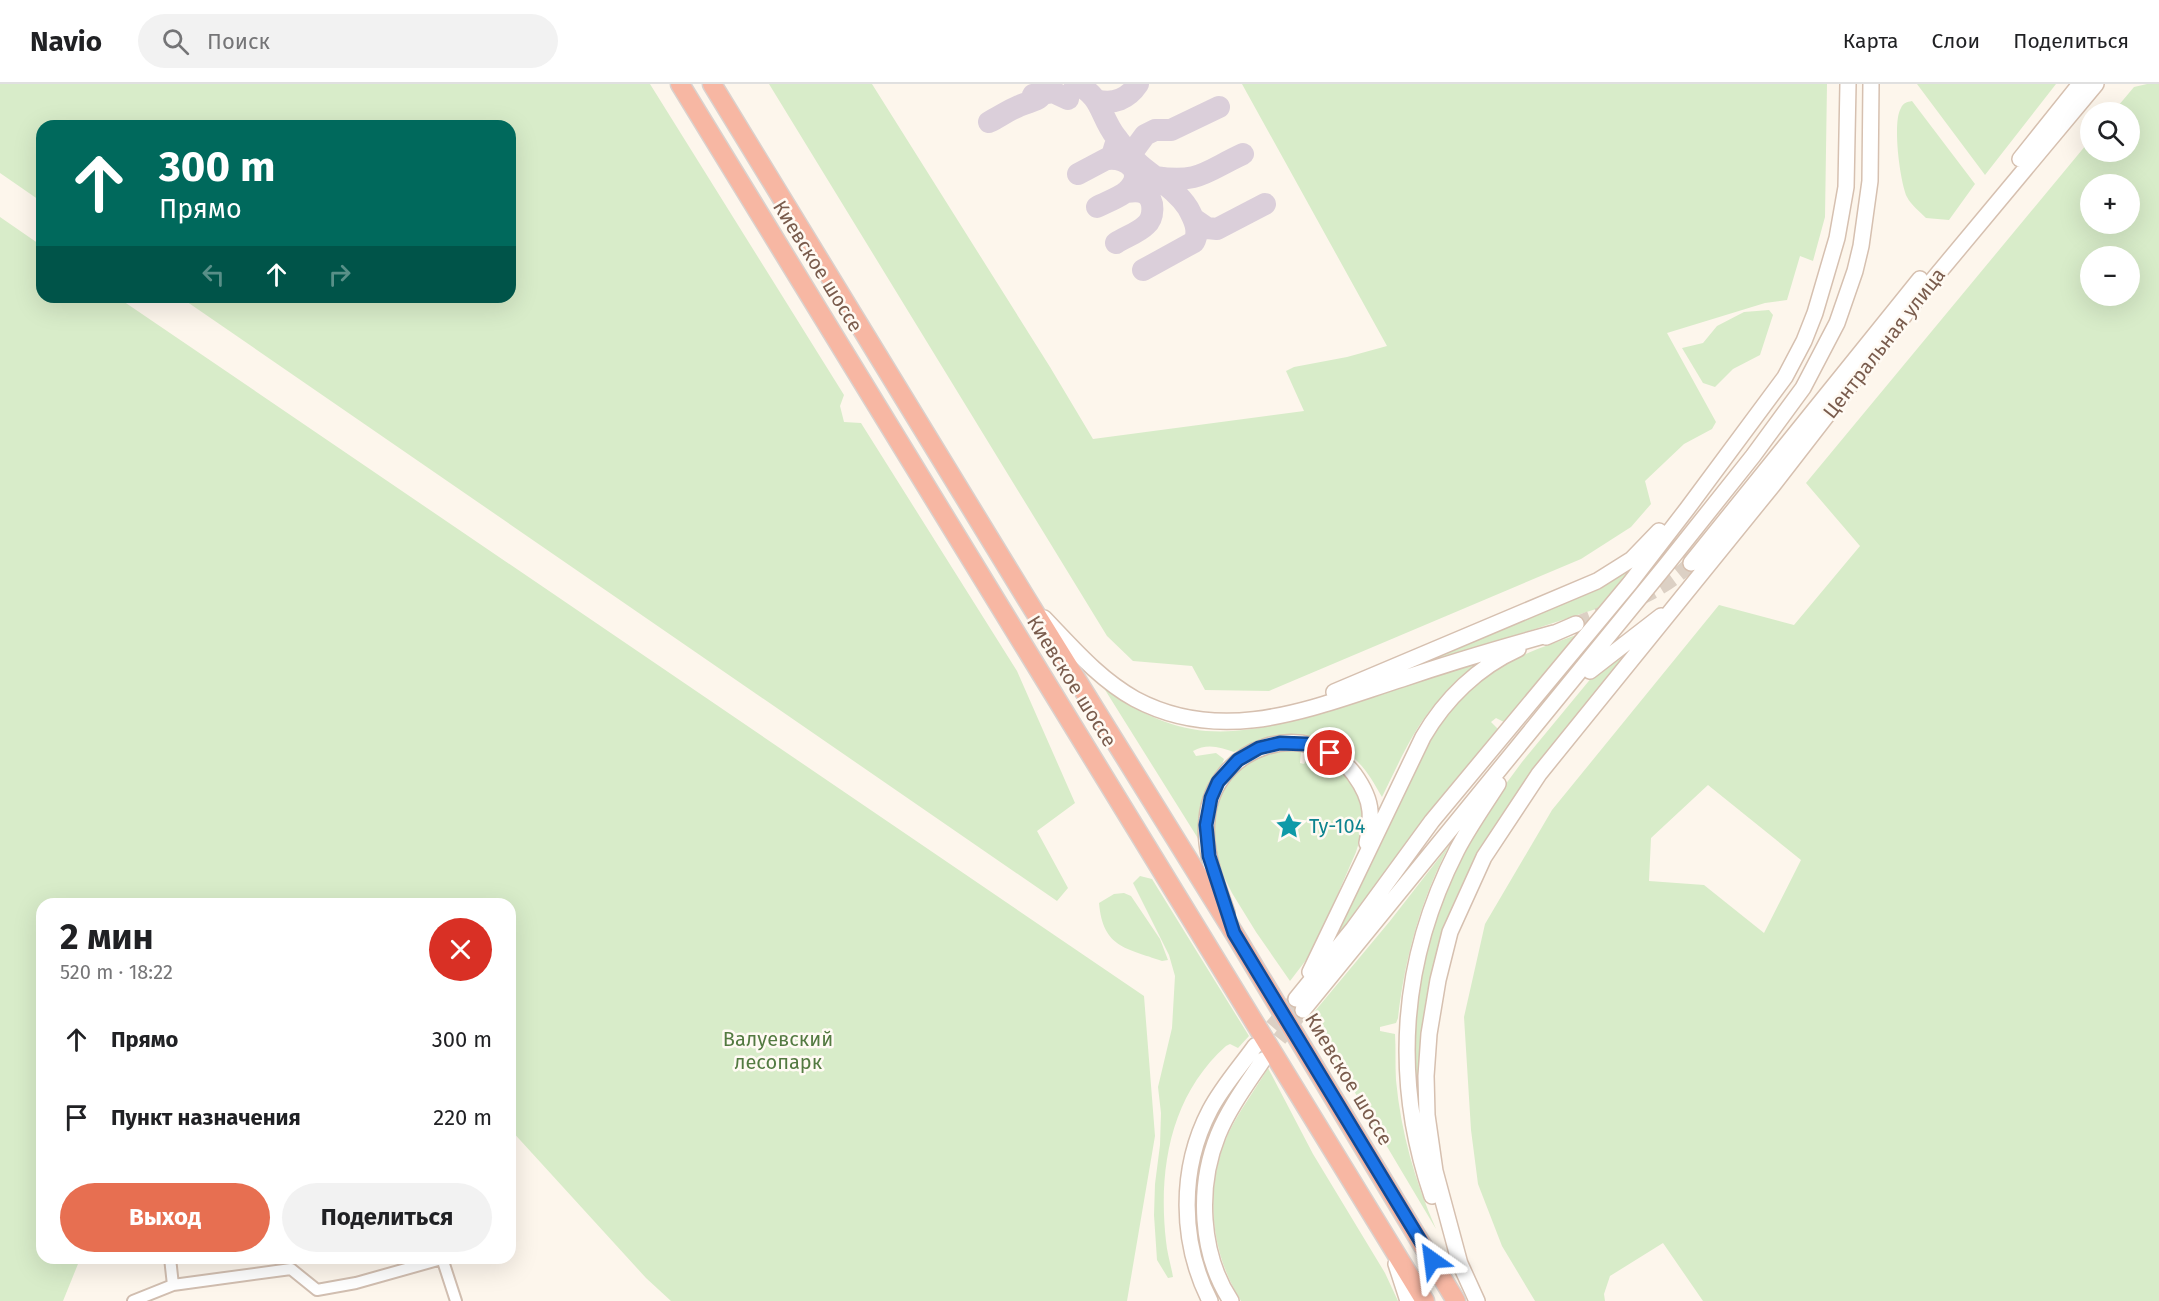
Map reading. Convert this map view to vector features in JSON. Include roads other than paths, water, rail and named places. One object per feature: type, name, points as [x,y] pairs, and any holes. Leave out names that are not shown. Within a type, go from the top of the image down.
[{"type":"highway","name":"Киевское шоссе","points":[[680,84],[1425,1301]]},
{"type":"highway","name":"Киевское шоссе","points":[[712,84],[1234,933],[1456,1301]]},
{"type":"main road","points":[[1838,84],[1843,205]]},
{"type":"main road","points":[[1300,1005],[1432,821],[1630,583],[1778,386],[1804,340],[1815,314],[1837,238],[1846,187],[1848,84]]},
{"type":"main road","points":[[1300,1005],[1560,696],[1785,415],[1803,388],[1828,343],[1855,271],[1866,217],[1870,172],[1871,84]]},
{"type":"main road","name":"Центральная улица","points":[[1692,563],[2080,84]]},
{"type":"main road","name":"Центральная улица","points":[[1676,605],[1773,485],[1921,294],[2096,84]]},
{"type":"main road","points":[[1273,717],[1597,581],[1616,571],[1637,555],[1696,496]]},
{"type":"main road","points":[[1026,598],[1104,678],[1141,702],[1177,716],[1207,722],[1234,722],[1273,717],[1322,705],[1491,650],[1554,633]]},
{"type":"main road","points":[[1560,696],[1607,656],[1676,605]]},
{"type":"main road","points":[[1460,1264],[1437,1181],[1426,1099],[1429,1034],[1438,980],[1450,932],[1484,857],[1539,774],[1676,605]]},
{"type":"main road","points":[[1300,1005],[1365,857],[1423,737],[1437,714],[1491,664],[1576,624]]},
{"type":"main road","points":[[1477,1301],[1431,1195],[1415,1138],[1406,1067],[1408,1011],[1418,955],[1439,890],[1458,848],[1524,740]]},
{"type":"main road","points":[[1234,933],[1209,856],[1207,817],[1211,798],[1218,782],[1229,768],[1249,753],[1269,745],[1298,743],[1327,751],[1345,764],[1360,783],[1369,802],[1370,826],[1365,857]]},
{"type":"main road","points":[[1210,1301],[1197,1272],[1189,1237],[1187,1207],[1190,1168],[1196,1142],[1210,1110],[1259,1053],[1219,1133],[1211,1155],[1206,1180],[1205,1212],[1208,1242],[1217,1274],[1231,1301]]},
{"type":"main road","points":[[1388,1239],[1408,1301]]},
{"type":"street","points":[[171,1264],[173,1285]]},
{"type":"street","points":[[133,1301],[173,1285],[290,1264],[318,1290],[356,1283],[425,1264]]},
{"type":"street","points":[[445,1264],[456,1301]]},
{"type":"tunnel","points":[[1576,624],[1652,592],[1666,584],[1691,563]]},
{"type":"tunnel","points":[[1257,1044],[1296,999]]},
{"type":"tunnel","points":[[1265,1057],[1303,1010]]},
{"type":"place","name":"Ту-104","points":[[1289,826]]},
{"type":"park label","name":"Валуевский лесопарк","points":[[778,1050]]}]
